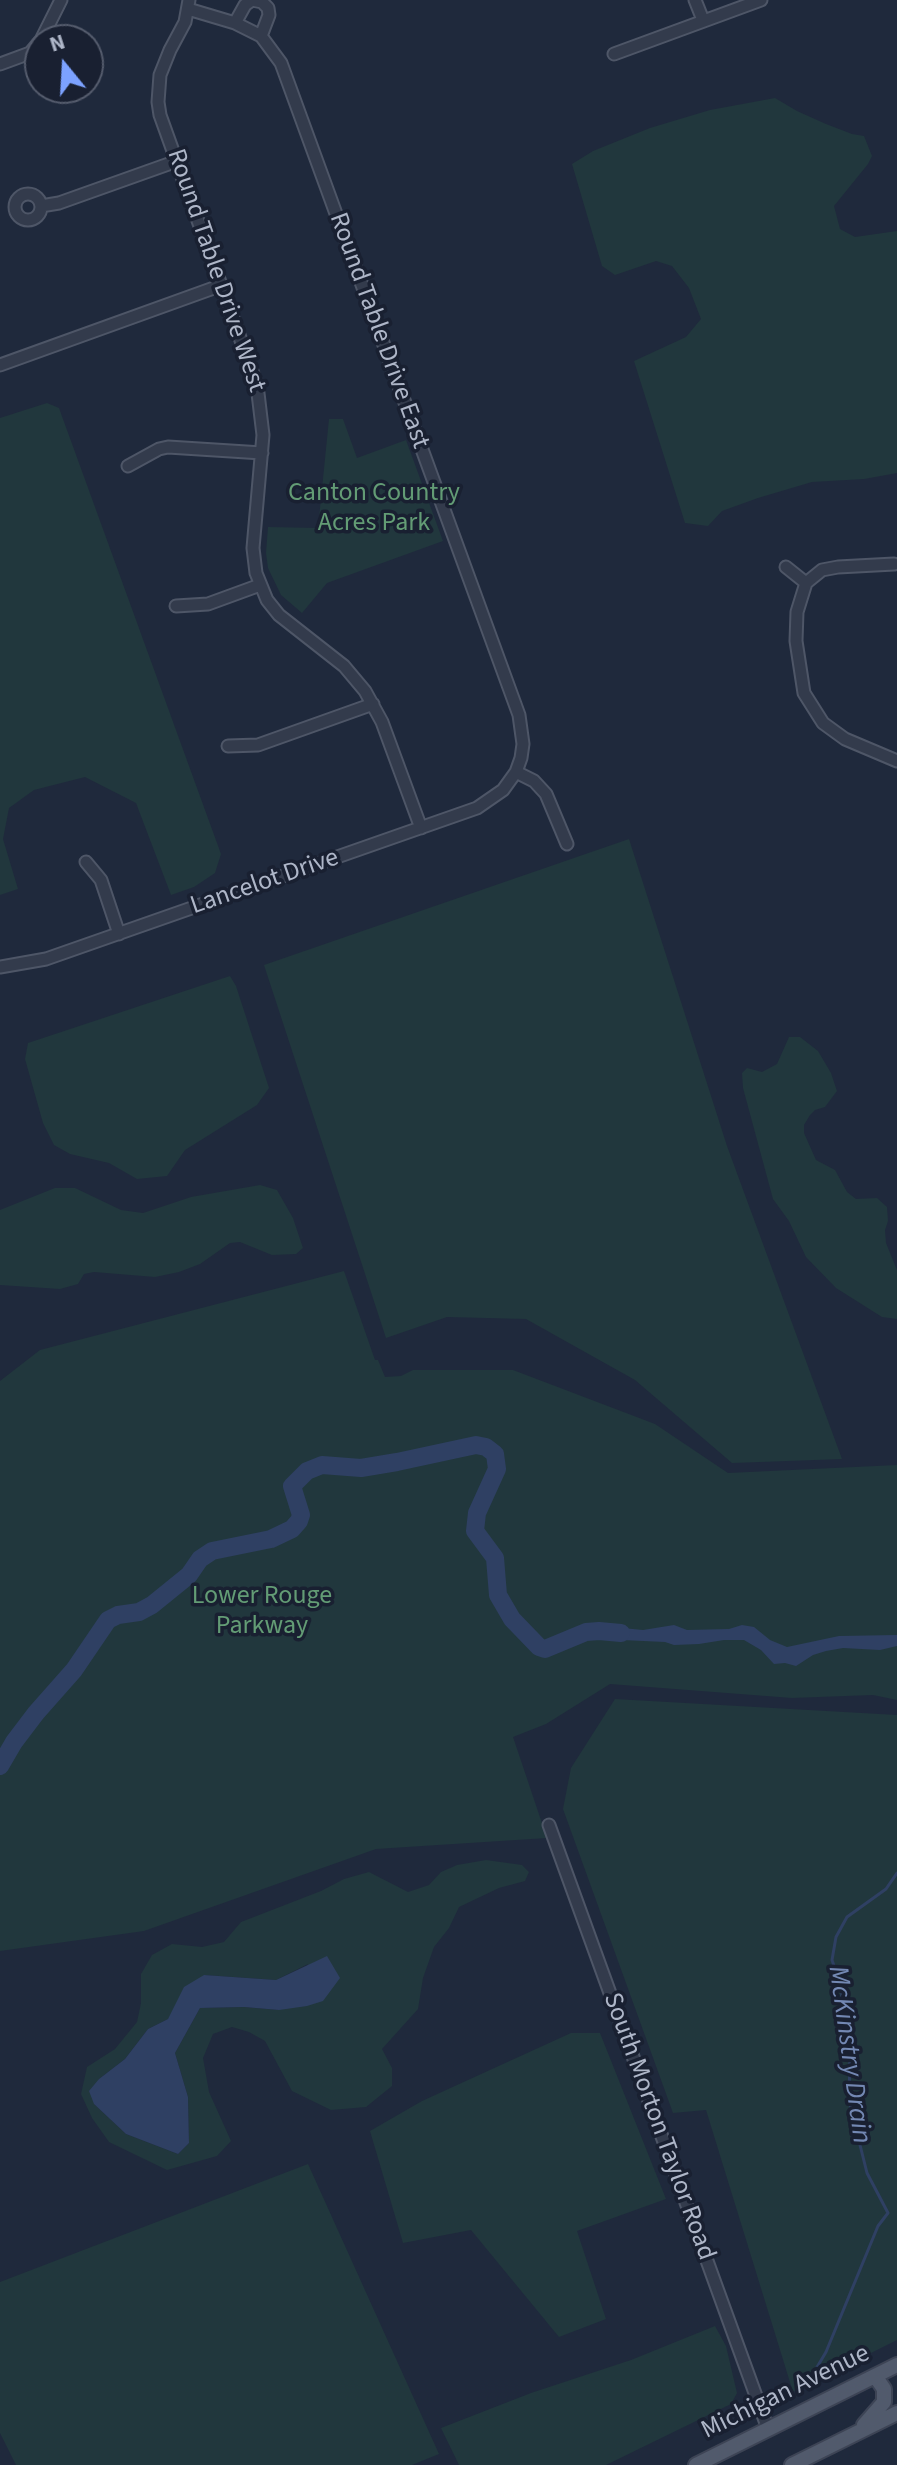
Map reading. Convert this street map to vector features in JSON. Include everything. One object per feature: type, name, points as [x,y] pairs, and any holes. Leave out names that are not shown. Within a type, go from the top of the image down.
[{"type":"main road","name":"Michigan Avenue","points":[[696,2465],[897,2365]]},
{"type":"main road","points":[[859,2431],[884,2402],[884,2389],[875,2376]]},
{"type":"main road","points":[[792,2465],[897,2413]]},
{"type":"street","points":[[49,24],[61,0]]},
{"type":"street","points":[[235,23],[245,5],[252,0],[262,2],[268,8],[269,15],[261,36]]},
{"type":"street","points":[[695,0],[703,20]]},
{"type":"street","points":[[614,54],[761,0]]},
{"type":"street","name":"Round Table Drive East","points":[[188,5],[261,36],[276,54],[286,74],[519,715],[523,744],[516,772]]},
{"type":"street","name":"Round Table Drive West","points":[[188,5],[185,22],[164,63],[158,88],[160,115],[257,385],[262,420],[262,453],[254,567],[267,600],[279,615],[344,666],[373,704],[421,828]]},
{"type":"street","points":[[0,64],[24,55]]},
{"type":"street","points":[[41,206],[59,203],[177,161]]},
{"type":"street","points":[[0,365],[222,285]]},
{"type":"street","points":[[128,466],[159,449],[176,446],[262,453]]},
{"type":"street","points":[[894,564],[822,570],[806,583],[797,612],[796,641],[804,693],[823,723],[845,739],[897,761]]},
{"type":"street","points":[[786,567],[806,583]]},
{"type":"street","points":[[176,606],[208,604],[260,585]]},
{"type":"street","points":[[228,746],[272,741],[373,704]]},
{"type":"street","points":[[516,772],[534,781],[546,794],[567,844]]},
{"type":"street","name":"Lancelot Drive","points":[[0,967],[46,959],[421,828],[487,803],[503,790],[516,772]]},
{"type":"street","points":[[86,862],[101,880],[119,934]]},
{"type":"street","name":"South Morton Taylor Road","points":[[549,1825],[768,2429]]},
{"type":"green space","points":[[775,98],[826,124],[864,136],[872,156],[834,206],[840,229],[855,237],[897,231],[897,473],[864,479],[812,482],[722,511],[708,526],[685,523],[634,361],[686,337],[701,319],[689,288],[672,266],[656,261],[615,275],[602,266],[572,164],[593,151],[650,128],[710,110]]},
{"type":"green space","points":[[47,403],[59,408],[221,854],[215,873],[194,887],[171,895],[136,803],[85,777],[34,790],[9,808],[3,839],[18,889],[0,895],[0,418]]},
{"type":"green space","name":"Canton Country Acres Park","points":[[329,419],[343,419],[357,458],[406,440],[443,541],[327,583],[302,613],[281,595],[268,568],[268,527],[318,528]]},
{"type":"green space","points":[[629,839],[727,1146],[842,1459],[732,1463],[635,1380],[526,1319],[447,1317],[386,1338],[264,965]]},
{"type":"green space","points":[[230,976],[269,1088],[257,1105],[185,1150],[167,1176],[137,1179],[109,1163],[70,1154],[54,1145],[43,1123],[25,1059],[28,1043]]},
{"type":"green space","points":[[789,1037],[800,1037],[818,1051],[837,1091],[825,1107],[810,1115],[804,1125],[804,1133],[816,1160],[835,1170],[847,1192],[856,1199],[877,1198],[887,1207],[886,1243],[897,1270],[897,1319],[882,1317],[836,1288],[806,1257],[789,1221],[773,1199],[743,1088],[742,1073],[747,1068],[762,1072],[777,1064]]},
{"type":"green space","points":[[260,1185],[277,1190],[293,1218],[303,1248],[296,1254],[272,1255],[240,1242],[230,1243],[200,1264],[155,1277],[94,1272],[84,1274],[78,1284],[60,1289],[0,1285],[0,1210],[55,1188],[75,1188],[121,1210],[143,1213],[191,1197]]},
{"type":"green space","name":"Lower Rouge Parkway","points":[[344,1271],[375,1360],[378,1360],[385,1377],[401,1376],[413,1370],[513,1370],[655,1424],[728,1473],[897,1465],[897,1700],[873,1695],[792,1698],[610,1684],[546,1724],[513,1737],[547,1838],[376,1849],[144,1931],[0,1951],[0,1381],[40,1350]]},
{"type":"green space","points":[[615,1699],[897,1715],[897,2340],[793,2392],[706,2110],[673,2113],[563,1809],[571,1768]]},
{"type":"green space","points":[[486,1860],[522,1865],[529,1872],[525,1881],[499,1888],[459,1907],[449,1928],[434,1947],[423,1978],[418,2009],[382,2049],[392,2068],[392,2086],[366,2107],[331,2110],[292,2091],[265,2041],[232,2027],[213,2034],[203,2058],[209,2092],[231,2141],[217,2156],[167,2170],[109,2142],[92,2118],[81,2094],[87,2067],[115,2049],[137,2022],[141,2003],[141,1974],[152,1955],[172,1944],[202,1947],[224,1942],[241,1922],[344,1879],[369,1872],[408,1892],[429,1885],[441,1872],[457,1865]],"holes":[[[308,1964],[279,2010],[200,2008],[175,2053],[188,2097],[189,2143],[178,2154],[126,2134],[94,2104],[99,2079],[125,2059],[148,2029],[168,2019],[204,1975],[276,1980]]]},
{"type":"green space","points":[[571,2033],[600,2033],[666,2199],[577,2231],[606,2319],[559,2337],[471,2230],[403,2243],[370,2131],[422,2101]]},
{"type":"green space","points":[[308,2164],[439,2454],[412,2465],[16,2465],[0,2433],[0,2282]]},
{"type":"green space","points":[[715,2326],[726,2346],[737,2393],[731,2404],[606,2465],[459,2465],[441,2428],[531,2393],[631,2360]]},
{"type":"water","points":[[674,1625],[687,1630],[729,1629],[742,1625],[754,1627],[770,1640],[787,1647],[839,1636],[897,1635],[897,1646],[880,1650],[843,1648],[826,1651],[796,1666],[774,1664],[761,1650],[744,1640],[674,1645],[622,1640],[599,1631],[612,1627],[643,1630]]},
{"type":"water","points":[[327,1956],[340,1978],[323,2001],[279,2010],[200,2008],[175,2053],[188,2097],[189,2143],[178,2154],[126,2134],[94,2104],[89,2091],[125,2059],[148,2029],[168,2019],[184,1987],[204,1975],[276,1980]]},
{"type":"waterway","points":[[0,1766],[14,1742],[74,1670],[108,1620],[139,1612],[152,1605],[189,1575],[200,1559],[212,1551],[271,1539],[292,1529],[301,1515],[292,1486],[307,1471],[322,1465],[361,1468],[476,1445],[486,1447],[495,1454],[497,1469],[477,1513],[475,1531],[495,1558],[498,1595],[512,1619],[539,1647],[545,1649],[586,1632],[621,1633]]},
{"type":"waterway","name":"McKinstry Drain","points":[[807,2384],[826,2352],[878,2226],[888,2213],[867,2173],[849,2101],[850,2054],[841,2019],[842,1990],[832,1960],[836,1937],[847,1917],[886,1889],[897,1873]]}]
